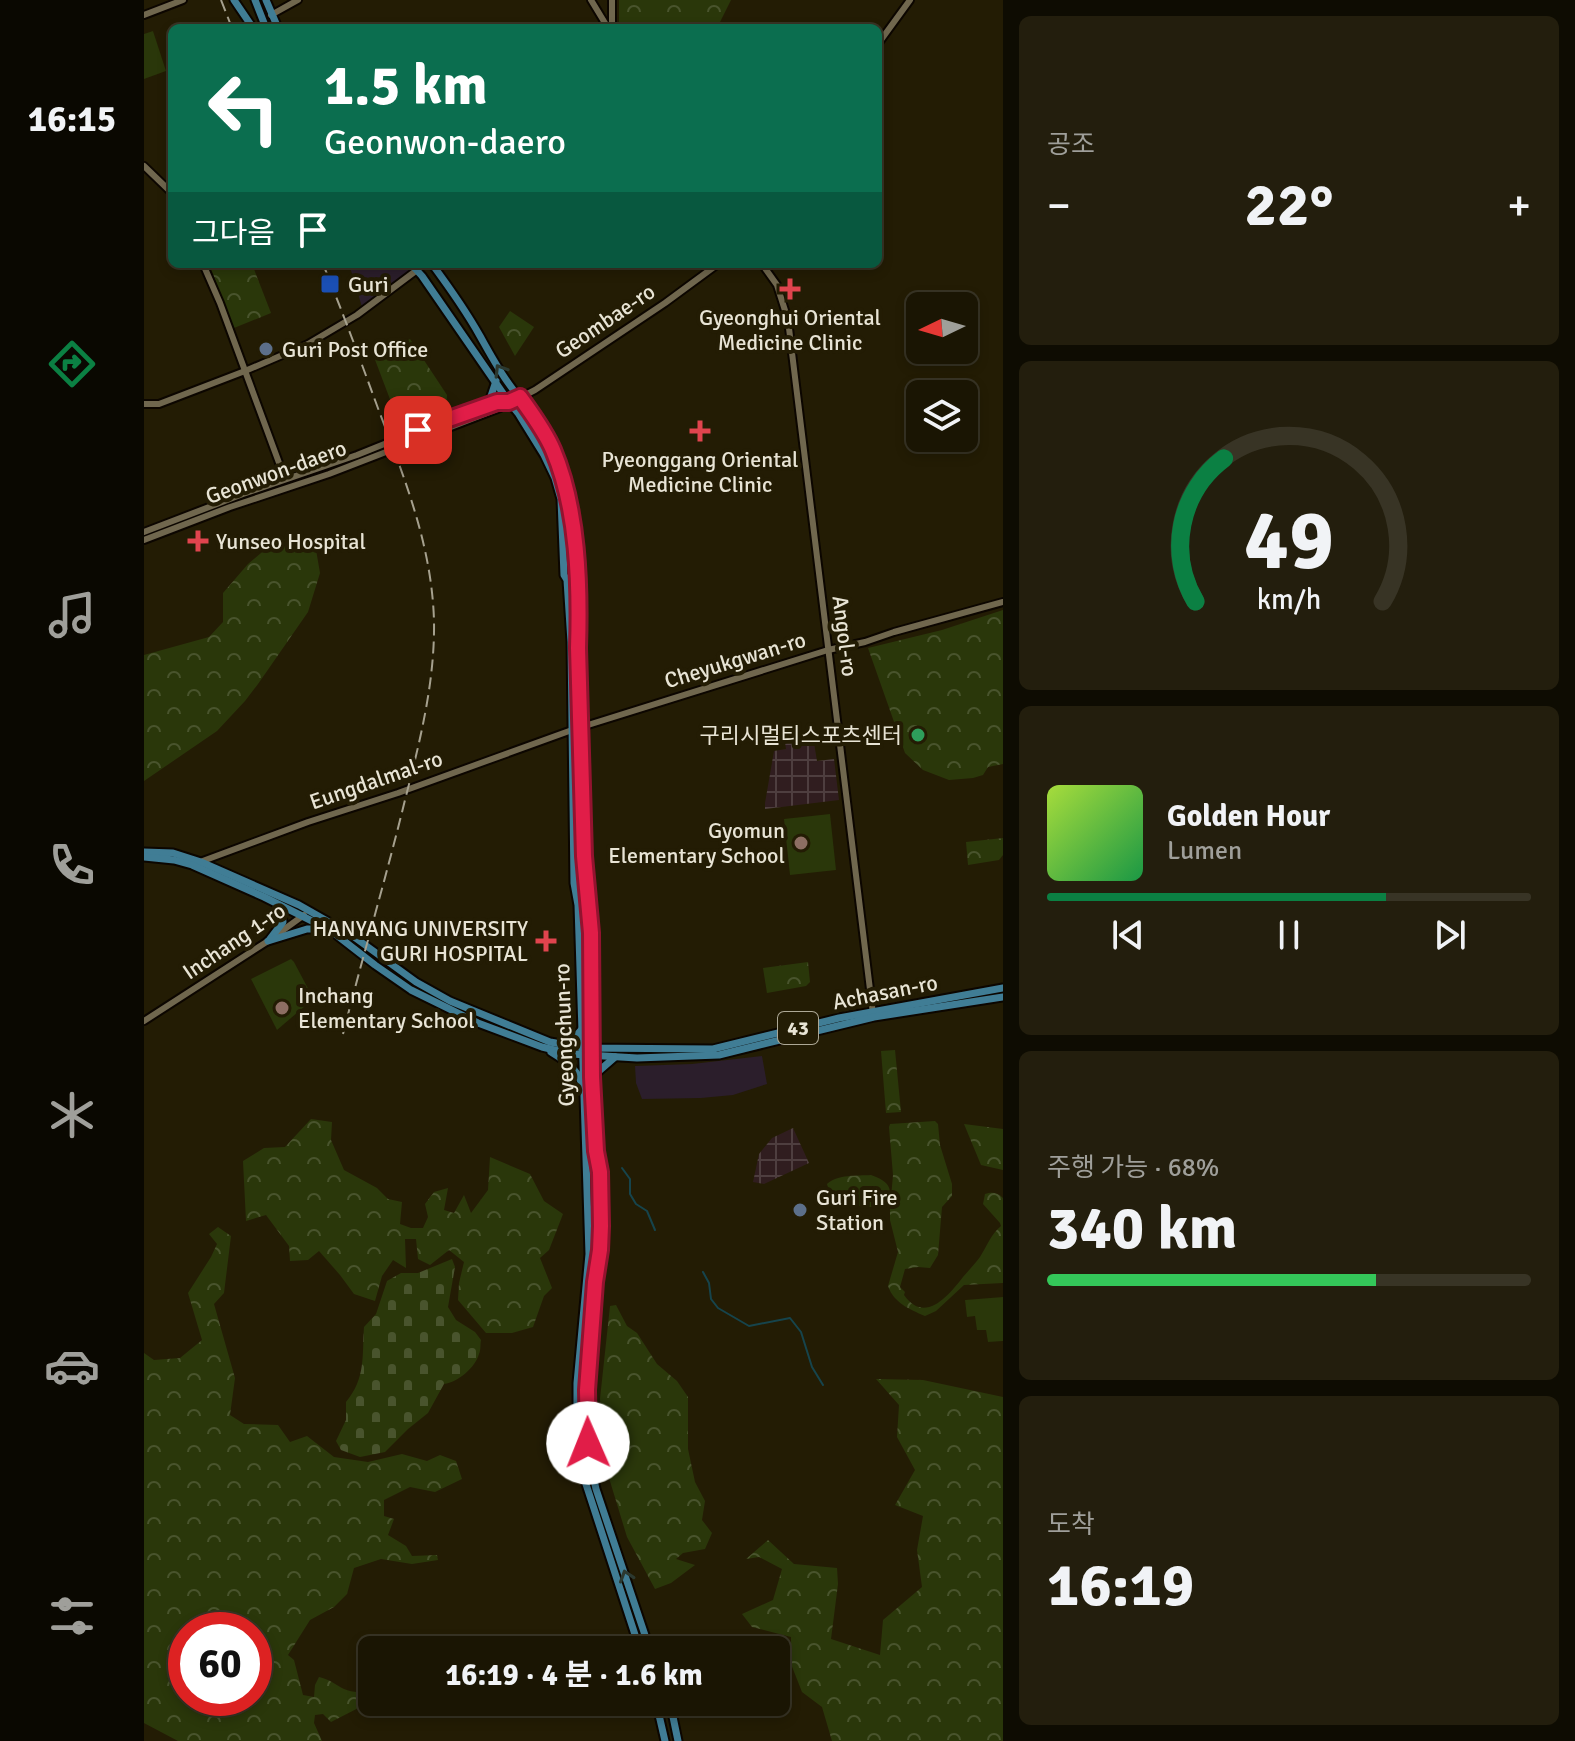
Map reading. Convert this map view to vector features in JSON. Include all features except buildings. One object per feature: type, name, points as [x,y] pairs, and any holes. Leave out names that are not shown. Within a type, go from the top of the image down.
[{"type":"main road","points":[[234,0],[250,24]]},
{"type":"main road","points":[[266,1],[276,24]]},
{"type":"main road","points":[[256,3],[264,24]]},
{"type":"main road","name":"Gyeongchun-ro","points":[[415,268],[518,413],[544,455],[561,499],[591,933],[588,1052],[583,1090],[589,1254],[576,1401],[579,1450],[584,1478],[635,1636]]},
{"type":"main road","name":"Gyeongchun-ro","points":[[435,268],[509,384],[540,425],[553,451],[569,506],[579,615],[574,883],[578,905],[583,1027],[592,1077],[600,1172],[600,1250],[587,1390],[588,1443],[596,1489],[645,1636]]},
{"type":"main road","points":[[488,405],[496,381]]},
{"type":"main road","name":"43","points":[[144,854],[164,851],[201,862],[350,934],[416,982],[450,1001],[525,1033],[588,1052]]},
{"type":"main road","name":"43","points":[[144,854],[192,865],[264,897]]},
{"type":"main road","points":[[264,897],[306,914],[330,930]]},
{"type":"main road","points":[[264,897],[284,916],[282,926],[268,941]]},
{"type":"main road","points":[[268,941],[307,929],[330,930]]},
{"type":"main road","name":"43","points":[[330,930],[411,990],[478,1023],[542,1047],[571,1054],[588,1052]]},
{"type":"main road","name":"Achasan-ro","points":[[588,1052],[713,1049],[1003,988]]},
{"type":"main road","name":"Achasan-ro","points":[[588,1052],[637,1058],[719,1055],[873,1014],[1003,997]]},
{"type":"main road","points":[[559,1044],[575,1037],[583,1027]]},
{"type":"main road","points":[[542,1047],[570,1065],[579,1077],[583,1090]]},
{"type":"main road","points":[[592,1077],[616,1057]]},
{"type":"main road","points":[[659,1716],[665,1741]]},
{"type":"main road","points":[[673,1716],[678,1741]]},
{"type":"street","points":[[144,15],[183,0]]},
{"type":"street","points":[[271,15],[298,0]]},
{"type":"street","points":[[591,0],[607,24]]},
{"type":"street","points":[[611,24],[612,0]]},
{"type":"street","points":[[882,38],[910,0]]},
{"type":"street","points":[[601,17],[613,12]]},
{"type":"street","points":[[144,166],[168,189]]},
{"type":"street","points":[[205,268],[285,479]]},
{"type":"street","points":[[144,404],[159,404],[308,344],[357,315],[413,268]]},
{"type":"street","name":"Geombae-ro","points":[[509,402],[533,391],[712,268]]},
{"type":"street","name":"Angol-ro","points":[[765,268],[777,285],[788,320],[873,1014]]},
{"type":"street","name":"Geonwon-daero","points":[[144,532],[488,405],[509,402]]},
{"type":"street","name":"Geonwon-daero","points":[[144,540],[464,423],[509,402]]},
{"type":"street","name":"Cheyukgwan-ro","points":[[576,729],[828,650],[1003,602]]},
{"type":"street","name":"Eungdalmal-ro","points":[[192,865],[576,729]]},
{"type":"street","name":"Inchang 1-ro","points":[[144,1021],[306,914]]},
{"type":"shaded area","points":[[350,268],[410,268],[404,277],[362,307]]},
{"type":"shaded area","points":[[813,737],[817,761],[834,759],[839,800],[765,809],[774,751],[786,749],[785,742]]},
{"type":"shaded area","points":[[762,1056],[767,1084],[733,1095],[642,1099],[636,1083],[635,1066],[692,1064]]},
{"type":"shaded area","points":[[793,1128],[809,1163],[764,1184],[753,1182],[759,1154],[772,1138]]},
{"type":"green space","points":[[619,0],[731,0],[719,24],[619,24]]},
{"type":"green space","points":[[153,31],[166,71],[144,79],[144,34]]},
{"type":"green space","points":[[211,268],[254,268],[271,313],[234,328]]},
{"type":"green space","points":[[510,311],[534,327],[515,356],[499,327]]},
{"type":"green space","points":[[410,339],[447,395],[446,413],[402,431],[374,357]]},
{"type":"green space","points":[[295,538],[315,544],[320,573],[308,612],[245,701],[217,731],[144,781],[144,655],[209,637],[223,622],[223,593],[248,564],[275,541]]},
{"type":"green space","points":[[1003,610],[1003,764],[988,767],[983,775],[973,778],[949,780],[923,770],[905,753],[868,648],[942,630]]},
{"type":"green space","points":[[830,814],[836,870],[790,875],[784,819]]},
{"type":"green space","points":[[1003,838],[1003,855],[999,860],[968,865],[966,842]]},
{"type":"green space","points":[[291,959],[312,1000],[277,1030],[251,979]]},
{"type":"green space","points":[[808,962],[810,982],[806,986],[767,993],[763,968]]},
{"type":"green space","points":[[895,1050],[901,1112],[886,1113],[881,1051]]},
{"type":"green space","points":[[311,1119],[332,1122],[331,1140],[344,1170],[377,1188],[388,1199],[402,1202],[400,1224],[411,1228],[423,1228],[428,1217],[425,1204],[434,1192],[448,1188],[444,1210],[454,1213],[464,1195],[471,1213],[488,1190],[490,1157],[530,1174],[544,1201],[563,1214],[549,1250],[540,1258],[552,1288],[544,1296],[533,1327],[512,1333],[486,1333],[458,1300],[464,1262],[449,1250],[430,1265],[418,1259],[416,1239],[405,1239],[406,1268],[393,1260],[382,1276],[375,1301],[354,1294],[319,1251],[308,1260],[290,1261],[289,1246],[266,1215],[246,1221],[243,1161],[264,1148],[285,1147]]},
{"type":"green space","points":[[935,1121],[952,1184],[952,1196],[942,1207],[938,1255],[930,1268],[905,1269],[900,1287],[912,1304],[920,1307],[936,1304],[951,1292],[1001,1226],[983,1204],[985,1194],[992,1193],[1003,1198],[1003,1283],[964,1285],[936,1311],[925,1316],[898,1301],[888,1286],[898,1252],[890,1220],[893,1175],[889,1127],[890,1124]]},
{"type":"green space","points":[[964,1124],[1003,1129],[1003,1170],[981,1165]]},
{"type":"green space","points":[[871,1175],[889,1187],[890,1196],[884,1208],[833,1204],[827,1184],[842,1177]]},
{"type":"green space","points":[[218,1227],[231,1236],[224,1293],[214,1304],[235,1378],[230,1415],[244,1424],[278,1425],[290,1442],[307,1436],[334,1457],[368,1462],[402,1454],[427,1461],[440,1455],[456,1461],[462,1479],[435,1492],[410,1487],[384,1500],[384,1516],[394,1519],[388,1535],[406,1546],[412,1556],[437,1555],[438,1560],[412,1564],[381,1559],[354,1568],[347,1594],[334,1607],[310,1620],[288,1655],[294,1660],[303,1695],[314,1697],[319,1677],[358,1692],[358,1708],[331,1722],[323,1714],[315,1715],[314,1723],[322,1741],[178,1741],[144,1723],[144,1353],[154,1360],[180,1358],[202,1340],[188,1293],[217,1244],[209,1234]]},
{"type":"green space","points":[[452,1259],[455,1267],[448,1307],[456,1320],[475,1332],[481,1340],[477,1359],[465,1374],[444,1384],[428,1413],[385,1452],[360,1457],[341,1450],[336,1441],[346,1420],[346,1402],[360,1375],[364,1327],[376,1314],[387,1281],[401,1273],[418,1273]]},
{"type":"green space","points":[[1003,1297],[1003,1341],[988,1342],[986,1330],[977,1330],[975,1316],[967,1317],[965,1300]]},
{"type":"green space","points":[[616,1305],[627,1326],[637,1333],[657,1364],[677,1381],[688,1397],[688,1449],[695,1482],[705,1501],[702,1520],[712,1533],[705,1549],[683,1553],[676,1559],[695,1565],[671,1583],[655,1589],[627,1537],[606,1468],[600,1399],[610,1306]]},
{"type":"green space","points":[[876,1379],[923,1380],[1003,1397],[1003,1741],[832,1741],[822,1707],[802,1692],[791,1664],[791,1637],[752,1627],[742,1614],[773,1600],[782,1569],[759,1557],[746,1559],[768,1540],[794,1564],[837,1568],[831,1639],[880,1655],[883,1620],[922,1587],[917,1550],[923,1516],[895,1505],[915,1470],[897,1437],[899,1405]]},
{"type":"waterway","points":[[622,1168],[630,1179],[630,1194],[636,1204],[647,1211],[655,1230]]},
{"type":"waterway","points":[[703,1272],[709,1283],[711,1299],[718,1308],[749,1326],[790,1318],[801,1332],[812,1367],[823,1385]]},
{"type":"railway","points":[[221,0],[230,24]]},
{"type":"railway","points":[[325,268],[416,514],[428,567],[434,621],[432,666],[421,734],[343,1034]]},
{"type":"place","name":"Guri","points":[[330,284]]},
{"type":"place","name":"Gyeonghui Oriental Medicine Clinic","points":[[790,289]]},
{"type":"place","name":"Guri Post Office","points":[[266,349]]},
{"type":"place","name":"Pyeonggang Oriental Medicine Clinic","points":[[700,431]]},
{"type":"place","name":"Yunseo Hospital","points":[[198,541]]},
{"type":"place","name":"구리시멀티스포츠센터","points":[[918,735]]},
{"type":"place","name":"Gyomun Elementary School","points":[[801,843]]},
{"type":"place","name":"HANYANG UNIVERSITY GURI HOSPITAL","points":[[546,941]]},
{"type":"place","name":"Inchang Elementary School","points":[[282,1008]]},
{"type":"place","name":"Guri Fire Station","points":[[800,1210]]},
{"type":"route","points":[[418,430],[520,397],[540,425],[553,451],[569,506],[579,615],[584,856],[593,984],[592,1077],[600,1172],[600,1250],[587,1390],[588,1443]]}]
